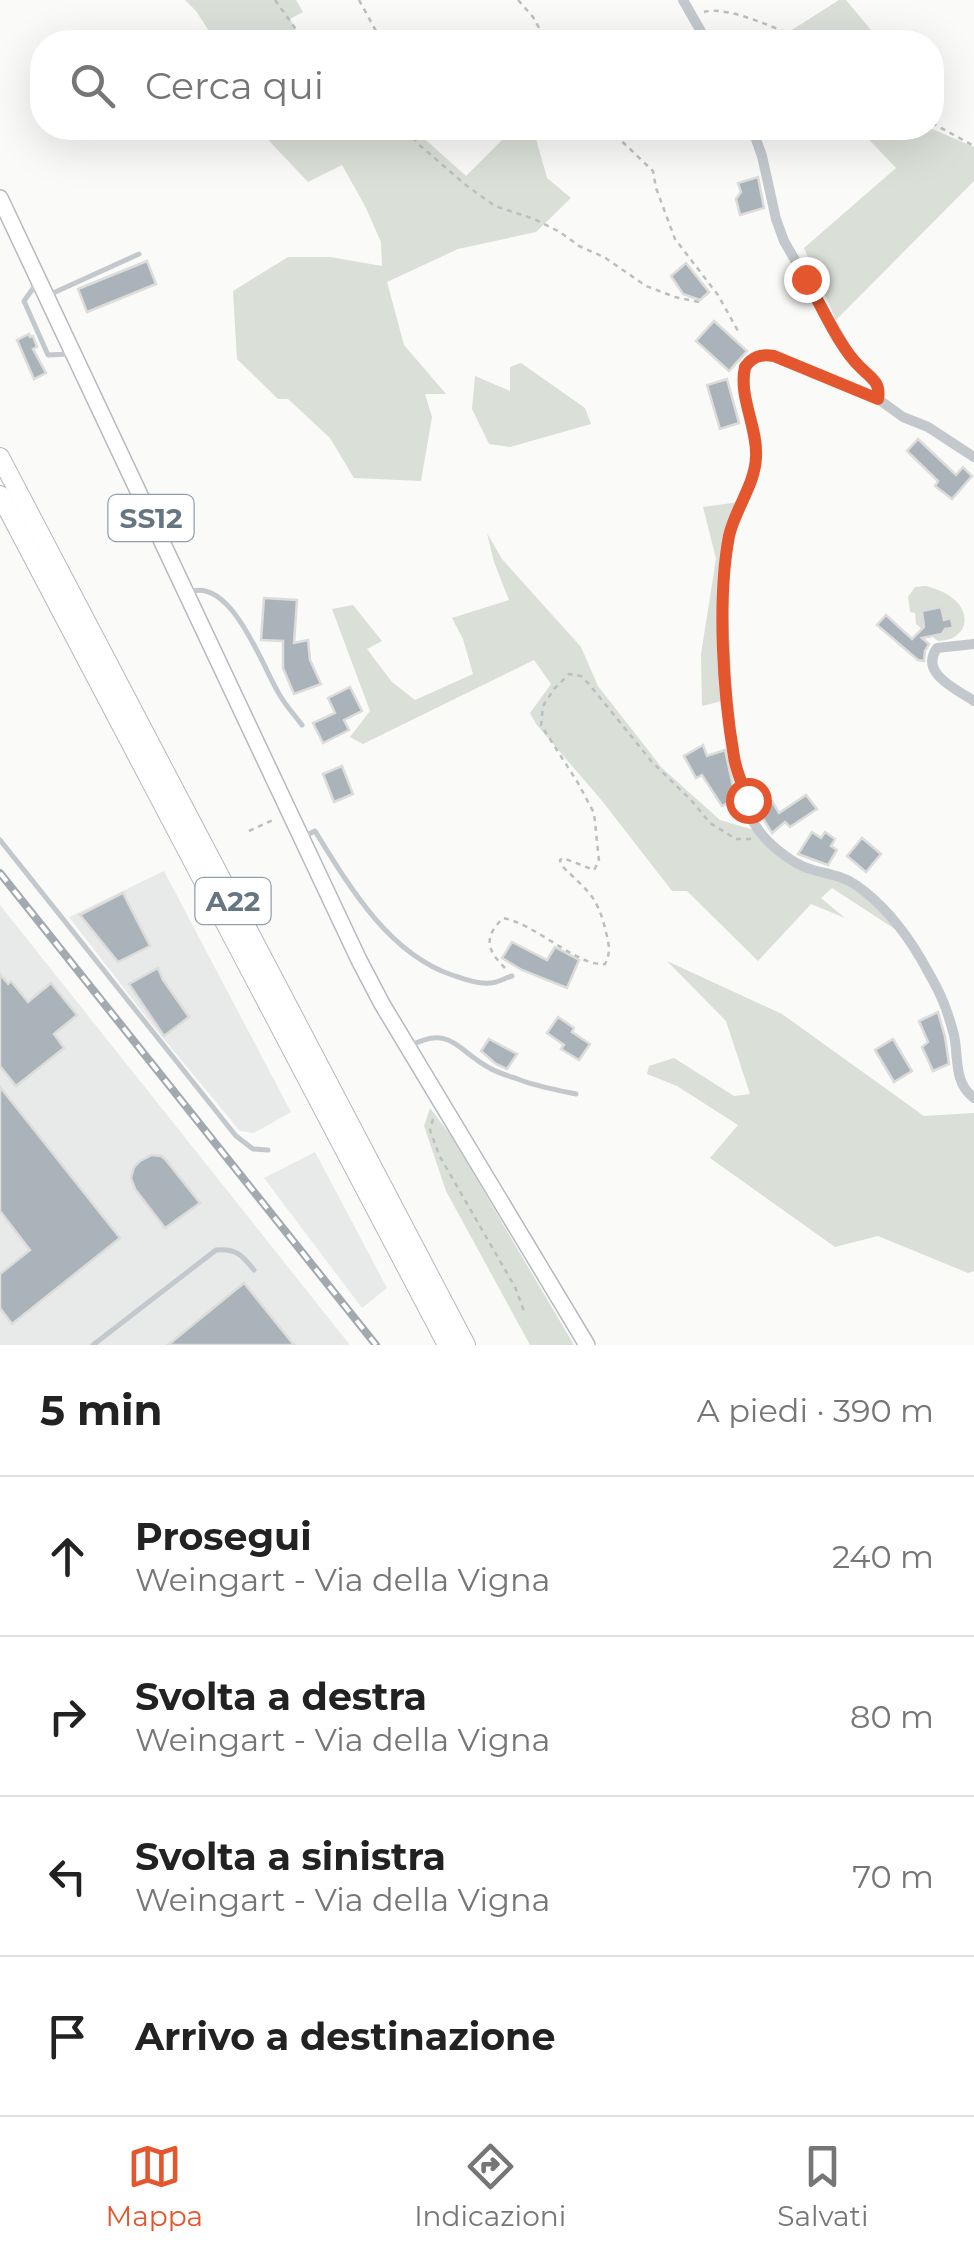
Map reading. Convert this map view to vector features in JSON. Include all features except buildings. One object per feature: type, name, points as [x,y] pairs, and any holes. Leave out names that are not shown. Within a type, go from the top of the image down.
[{"type":"highway","name":"A22","points":[[0,457],[466,1345]]},
{"type":"highway","name":"A22","points":[[0,495],[447,1345]]},
{"type":"main road","name":"SS12","points":[[0,198],[359,960],[587,1345]]},
{"type":"street","points":[[683,0],[700,30]]},
{"type":"street","points":[[756,140],[784,240],[851,357],[877,383],[878,399]]},
{"type":"street","points":[[974,457],[878,399],[774,356],[756,357],[745,367],[744,384],[757,454],[728,540],[723,608],[726,698],[734,760],[750,813],[760,832],[787,856],[809,869],[854,884],[886,911],[920,958],[942,998],[954,1038],[960,1082],[974,1098]]},
{"type":"street","points":[[974,644],[937,648],[930,663],[942,679],[974,702]]},
{"type":"lane","points":[[74,354],[48,355],[24,301],[43,288],[139,254]]},
{"type":"lane","points":[[186,593],[199,588],[214,592],[233,611],[280,697],[302,725]]},
{"type":"lane","points":[[301,838],[315,831],[378,922],[410,953],[434,969],[492,984],[512,976]]},
{"type":"lane","points":[[0,840],[236,1136],[253,1149],[268,1150]]},
{"type":"lane","points":[[408,1047],[426,1037],[444,1038],[463,1047],[485,1066],[518,1080],[576,1094]]},
{"type":"lane","points":[[92,1345],[216,1250],[230,1249],[254,1270]]},
{"type":"path","points":[[276,0],[297,30]]},
{"type":"path","points":[[359,0],[375,30]]},
{"type":"path","points":[[518,0],[540,30]]},
{"type":"path","points":[[693,17],[712,10],[732,13],[777,30]]},
{"type":"path","points":[[944,130],[974,146]]},
{"type":"path","points":[[415,140],[495,206],[560,232],[646,286],[703,303]]},
{"type":"path","points":[[621,140],[653,171],[675,239],[718,295],[738,331]]},
{"type":"path","points":[[512,976],[490,953],[494,929],[503,918],[542,935],[590,964],[605,964],[610,954],[597,902],[560,860],[564,858],[594,870],[598,861],[594,812],[541,725],[543,706],[570,674],[582,676],[652,762],[710,824],[736,839],[751,839],[760,832]]},
{"type":"path","points":[[249,831],[289,813]]},
{"type":"path","points":[[444,1106],[433,1118],[430,1130],[439,1155],[515,1287],[524,1310]]},
{"type":"shaded area","points":[[185,0],[296,0],[303,12],[290,19],[296,30],[208,30]]},
{"type":"shaded area","points":[[839,0],[846,0],[871,30],[792,30]]},
{"type":"shaded area","points":[[944,134],[974,147],[974,181],[836,320],[804,248],[896,168],[869,140],[944,140]]},
{"type":"shaded area","points":[[268,140],[426,140],[466,176],[502,140],[536,140],[547,178],[571,198],[536,232],[458,249],[387,282],[404,345],[446,394],[425,394],[432,417],[421,481],[354,478],[330,438],[288,399],[278,399],[237,359],[233,291],[288,257],[330,257],[382,266],[381,242],[342,165],[308,182]]},
{"type":"shaded area","points":[[521,363],[585,408],[591,424],[510,447],[489,444],[472,409],[475,376],[510,391],[510,367]]},
{"type":"shaded area","points":[[739,502],[726,599],[730,699],[702,706],[701,654],[716,559],[703,507]]},
{"type":"shaded area","points":[[487,533],[502,559],[581,647],[598,686],[662,768],[720,820],[761,832],[787,856],[854,884],[907,937],[832,888],[821,898],[845,918],[811,904],[758,961],[687,891],[672,891],[536,724],[530,713],[551,684],[534,660],[363,744],[350,737],[370,711],[332,609],[353,605],[382,641],[367,649],[392,682],[415,700],[473,674],[452,618],[509,600]]},
{"type":"shaded area","points":[[926,586],[949,596],[961,608],[965,622],[953,637],[938,641],[916,624],[908,597],[915,587]]},
{"type":"shaded area","points":[[164,871],[291,1112],[254,1133],[240,1131],[69,917]]},
{"type":"shaded area","points":[[0,905],[350,1345],[0,1345]]},
{"type":"shaded area","points":[[667,961],[782,1014],[924,1116],[974,1113],[974,1271],[968,1273],[878,1236],[835,1247],[710,1158],[738,1125],[677,1086],[647,1074],[649,1066],[674,1058],[734,1096],[750,1094],[726,1021]]},
{"type":"shaded area","points":[[430,1108],[451,1136],[574,1345],[530,1345],[446,1191],[424,1126]]},
{"type":"shaded area","points":[[315,1152],[387,1288],[362,1308],[264,1178]]},
{"type":"railway","points":[[0,873],[376,1345]]},
{"type":"route","points":[[748,800],[734,760],[726,698],[723,608],[728,540],[757,454],[744,384],[745,367],[764,354],[878,399],[879,391],[877,383],[851,357],[806,279]]}]
